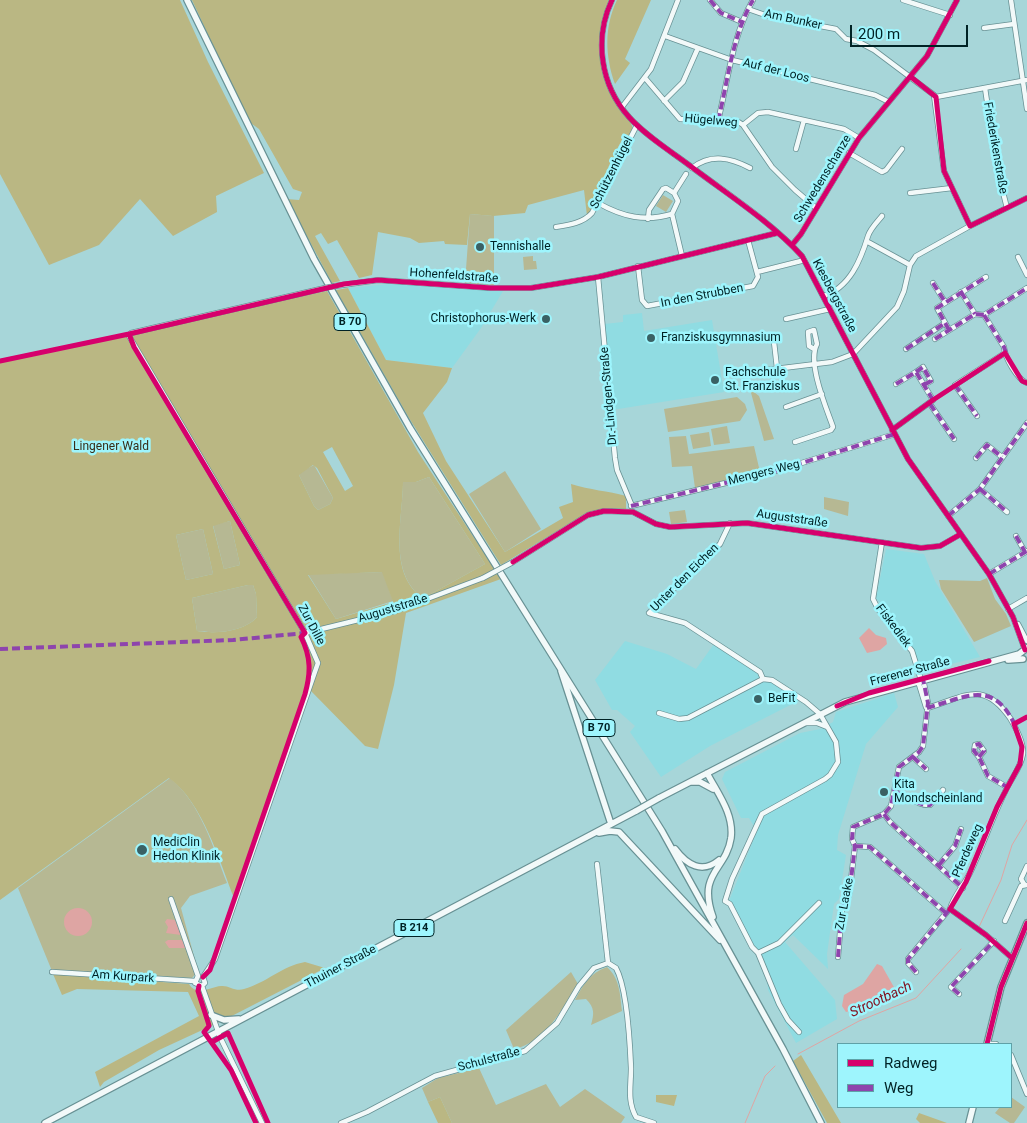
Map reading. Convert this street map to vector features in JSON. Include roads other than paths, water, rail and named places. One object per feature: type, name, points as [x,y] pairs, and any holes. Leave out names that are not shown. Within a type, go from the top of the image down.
[{"type":"main road","name":"B 70","points":[[187,0],[314,259],[410,428],[662,831],[783,1049],[821,1123]]},
{"type":"main road","points":[[1025,650],[1025,661]]},
{"type":"main road","name":"Frerener Straße","points":[[707,774],[801,723],[869,693],[1025,650]]},
{"type":"main road","points":[[556,660],[611,824]]},
{"type":"main road","name":"Frerener Straße","points":[[989,661],[1025,661]]},
{"type":"main road","points":[[707,774],[726,809],[731,829],[731,839],[712,876],[708,894],[719,933]]},
{"type":"main road","name":"B 214","points":[[690,782],[707,774]]},
{"type":"main road","points":[[690,782],[707,784],[717,793]]},
{"type":"main road","name":"Thuiner Straße","points":[[45,1123],[690,782]]},
{"type":"main road","points":[[618,820],[619,832],[704,922],[732,956]]},
{"type":"main road","name":"B 214","points":[[592,835],[610,831],[619,832]]},
{"type":"main road","points":[[662,831],[682,858],[690,865],[708,867],[722,857]]},
{"type":"main road","points":[[987,1043],[999,996],[1027,923]]},
{"type":"main road","points":[[211,1015],[224,1020],[241,1019]]},
{"type":"main road","points":[[969,1123],[973,1108]]},
{"type":"street","name":"Kiesbergstraße","points":[[612,0],[606,13],[601,44],[606,75],[611,90],[622,107],[637,125],[777,233],[792,246],[805,262],[916,472],[989,574],[1027,641]]},
{"type":"street","points":[[622,107],[645,78],[656,59],[678,0]]},
{"type":"street","points":[[710,0],[721,13],[742,22]]},
{"type":"street","points":[[718,121],[742,22],[753,0]]},
{"type":"street","points":[[904,0],[950,14]]},
{"type":"street","name":"Schwedenschanze","points":[[792,246],[859,138],[927,56],[957,0]]},
{"type":"street","points":[[1011,0],[1025,81],[1027,109]]},
{"type":"street","name":"Am Bunker","points":[[748,9],[768,16],[836,29],[842,37],[865,44],[936,97]]},
{"type":"street","points":[[984,28],[1014,24]]},
{"type":"street","name":"Auf der Loos","points":[[665,36],[732,60],[866,93],[889,102]]},
{"type":"street","points":[[664,101],[683,82],[698,48]]},
{"type":"street","name":"Hügelweg","points":[[645,78],[680,120],[737,121],[743,125],[772,167],[816,208]]},
{"type":"street","points":[[970,226],[943,164],[936,97],[1025,81]]},
{"type":"street","name":"Friederikenstraße","points":[[985,88],[997,169],[1007,208]]},
{"type":"street","points":[[743,125],[762,112],[844,128],[859,138]]},
{"type":"street","points":[[796,149],[804,120]]},
{"type":"street","name":"Schützenhügel","points":[[556,227],[586,219],[598,203],[637,125]]},
{"type":"street","points":[[849,153],[882,172],[886,170],[902,149]]},
{"type":"street","points":[[692,168],[703,161],[717,158],[733,161],[750,168]]},
{"type":"street","points":[[674,193],[686,174]]},
{"type":"street","points":[[648,219],[650,210],[662,189],[666,188],[674,193],[678,201],[672,214],[682,256]]},
{"type":"street","points":[[910,194],[952,188]]},
{"type":"street","points":[[742,373],[837,361],[853,354],[897,307],[904,291],[910,265],[919,253],[1027,198]]},
{"type":"street","points":[[598,203],[625,216],[648,219],[672,214]]},
{"type":"street","points":[[823,296],[836,291],[846,282],[868,242],[868,236],[882,216]]},
{"type":"street","name":"Hohenfeldstraße","points":[[129,334],[325,288],[378,280],[517,289],[598,277],[777,233]]},
{"type":"street","name":"In den Strubben","points":[[638,266],[642,300],[647,306],[753,286],[758,280],[748,240]]},
{"type":"street","points":[[868,242],[910,265]]},
{"type":"street","points":[[1018,257],[1027,275]]},
{"type":"street","name":"In den Strubben","points":[[757,272],[801,261]]},
{"type":"street","points":[[949,330],[937,308],[986,276]]},
{"type":"street","name":"Dr.-Lindgen-Straße","points":[[598,277],[615,458],[617,470],[633,512]]},
{"type":"street","points":[[933,284],[945,302]]},
{"type":"street","points":[[935,339],[975,314],[984,315],[1027,288]]},
{"type":"street","points":[[961,292],[975,314]]},
{"type":"street","points":[[786,319],[830,309]]},
{"type":"street","points":[[984,315],[1022,381],[1027,383]]},
{"type":"street","points":[[906,349],[945,323]]},
{"type":"street","name":"Zur Dille","points":[[129,334],[139,356],[305,633],[318,663],[215,959],[201,977]]},
{"type":"street","points":[[774,342],[777,368]]},
{"type":"street","points":[[795,442],[832,429],[815,364],[814,349]]},
{"type":"street","points":[[977,416],[955,385],[1005,353]]},
{"type":"street","points":[[896,384],[923,368],[931,381],[924,385]]},
{"type":"street","points":[[916,372],[933,400],[930,404],[954,439]]},
{"type":"street","points":[[786,407],[822,394]]},
{"type":"street","name":"Mengers Weg","points":[[631,506],[778,470],[894,432],[930,404]]},
{"type":"street","points":[[948,516],[980,489],[1027,423]]},
{"type":"street","points":[[976,458],[987,445],[1002,457]]},
{"type":"street","points":[[980,489],[1007,512]]},
{"type":"street","name":"Auguststraße","points":[[305,633],[395,610],[484,578],[588,515],[604,511],[633,512],[656,524],[670,527],[730,523],[774,526],[933,548],[948,543],[961,534]]},
{"type":"street","name":"Unter den Eichen","points":[[730,523],[720,544],[649,613],[678,620],[692,627],[760,672],[763,680],[772,680],[806,702],[820,714],[839,753],[835,769],[825,779],[762,814],[728,892],[725,901],[730,904],[742,929],[758,954]]},
{"type":"street","points":[[989,574],[1026,552],[1016,536]]},
{"type":"street","name":"Fiskediek","points":[[882,542],[873,599],[878,609],[912,651],[921,680]]},
{"type":"street","points":[[1008,609],[1027,598]]},
{"type":"street","name":"Kiesbergstraße","points":[[1013,617],[1025,650]]},
{"type":"street","points":[[658,713],[679,719],[688,718],[763,680]]},
{"type":"street","points":[[921,680],[928,703],[923,746],[913,757],[899,767],[891,806],[884,814],[890,822],[963,888]]},
{"type":"street","name":"Pferdeweg","points":[[916,972],[908,964],[908,959],[948,911],[963,888],[1007,787],[1020,764],[1022,747],[1014,724],[995,699],[985,694],[969,695],[926,708]]},
{"type":"street","points":[[801,723],[817,722],[828,727]]},
{"type":"street","points":[[913,757],[926,768]]},
{"type":"street","points":[[980,757],[988,776],[1007,787]]},
{"type":"street","points":[[894,792],[907,795],[916,803],[930,805],[943,790]]},
{"type":"street","name":"Zur Laake","points":[[838,957],[842,908],[849,896],[855,846],[852,840],[853,827],[884,814]]},
{"type":"street","points":[[939,865],[955,846],[961,829]]},
{"type":"street","points":[[855,846],[868,846],[948,911],[994,941],[1012,958]]},
{"type":"street","points":[[597,864],[602,925],[608,946],[608,963],[616,968],[622,985],[630,1068],[629,1105],[640,1123]]},
{"type":"street","points":[[1005,921],[1025,884],[1021,879],[1027,866]]},
{"type":"street","points":[[171,899],[205,983],[202,986],[211,1015],[262,1123]]},
{"type":"street","points":[[799,1032],[788,1020],[779,1004],[758,954],[779,943],[819,903]]},
{"type":"street","points":[[958,994],[951,987],[994,941]]},
{"type":"street","name":"Schulstraße","points":[[341,1123],[376,1108],[435,1076],[525,1051],[557,1023],[588,974],[600,964],[608,963]]},
{"type":"street","name":"Am Kurpark","points":[[52,972],[194,981]]},
{"type":"street","points":[[201,977],[194,981],[197,985],[202,986]]},
{"type":"street","points":[[1012,1056],[1027,1094]]},
{"type":"street","points":[[636,1117],[654,1123]]},
{"type":"waterway","name":"Strootbach","points":[[979,927],[1001,880],[1012,845],[1027,820]]},
{"type":"waterway","name":"Strootbach","points":[[798,1054],[859,1021],[916,998],[961,949]]},
{"type":"waterway","name":"Strootbach","points":[[745,1123],[765,1076],[775,1066]]},
{"type":"place","name":"Tennishalle","points":[[480,247]]},
{"type":"place","name":"Christophorus-Werk","points":[[546,319]]},
{"type":"place","name":"Franziskusgymnasium","points":[[651,338]]},
{"type":"place","name":"Fachschule St. Franziskus","points":[[715,380]]},
{"type":"place","name":"BeFit","points":[[758,699]]},
{"type":"place","name":"Kita Mondscheinland","points":[[884,792]]},
{"type":"place","name":"MediClin Hedon Klinik","points":[[142,850]]},
{"type":"park label","name":"Lingener Wald","points":[[111,447]]}]
